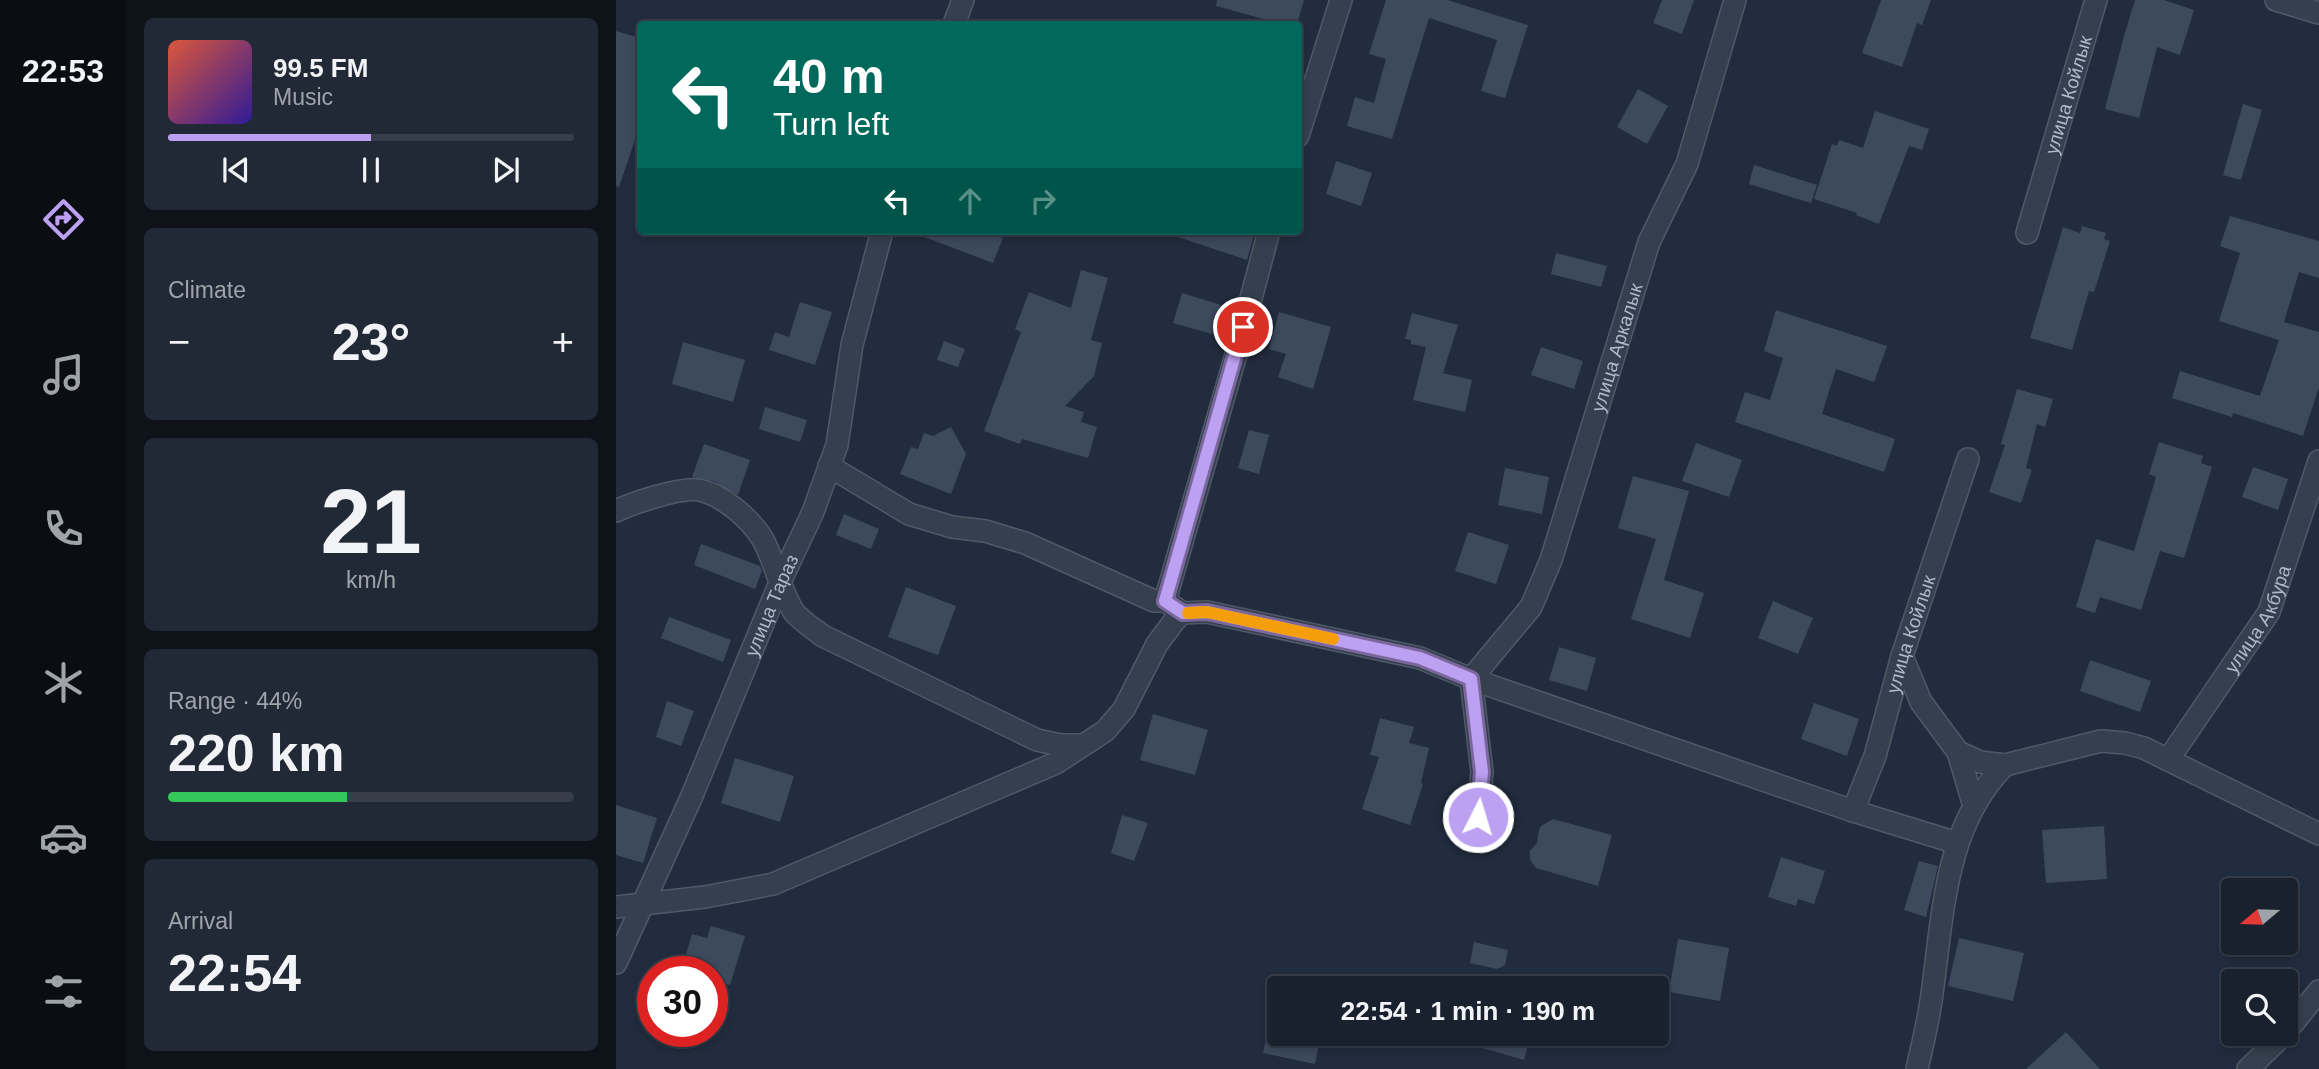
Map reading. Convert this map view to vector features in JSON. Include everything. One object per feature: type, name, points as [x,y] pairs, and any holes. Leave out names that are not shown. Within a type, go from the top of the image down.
[{"type":"street","points":[[955,21],[963,0]]},
{"type":"street","points":[[1302,122],[1341,0]]},
{"type":"street","name":"улица Аркалык","points":[[1471,679],[1531,607],[1551,560],[1649,242],[1686,164],[1735,0]]},
{"type":"street","name":"улица Койлык","points":[[2027,233],[2096,0]]},
{"type":"street","points":[[2276,0],[2319,13]]},
{"type":"street","name":"улица Тараз","points":[[616,963],[691,798],[781,580],[813,512],[837,445],[852,345],[881,235]]},
{"type":"street","points":[[1165,601],[1268,235]]},
{"type":"street","name":"улица Койлык","points":[[1853,811],[1875,756],[1902,656],[1968,459]]},
{"type":"street","name":"улица Акбура","points":[[2168,760],[2269,612],[2319,461]]},
{"type":"street","points":[[829,466],[909,514],[952,527],[985,531],[1025,543],[1154,601],[1165,601],[1183,613],[1207,612],[1420,658],[1471,679],[1853,811],[1957,843]]},
{"type":"street","points":[[616,511],[669,493],[697,490],[720,499],[744,517],[762,538],[795,613],[823,636],[1037,740],[1060,745],[1082,745]]},
{"type":"street","points":[[616,907],[705,897],[773,884],[1056,763],[1105,731],[1124,709],[1157,644],[1183,613]]},
{"type":"street","points":[[1902,656],[1921,702],[1958,752],[1974,806]]},
{"type":"street","points":[[1471,679],[1482,772],[1478,817]]},
{"type":"street","points":[[1958,752],[1980,762],[2005,765],[2101,741],[2125,743],[2168,760],[2319,834]]},
{"type":"street","points":[[1917,1069],[1931,1004],[1944,896],[1957,843],[1988,782],[2005,765]]},
{"type":"street","points":[[2298,1017],[2319,991]]},
{"type":"street","points":[[2248,1069],[2272,1046]]},
{"type":"building","points":[[1217,0],[1304,0],[1298,21],[1271,21],[1216,6]]},
{"type":"building","points":[[1386,0],[1447,0],[1528,25],[1505,98],[1481,91],[1497,40],[1429,18],[1392,139],[1347,126],[1355,97],[1374,103],[1386,59],[1369,54]]},
{"type":"building","points":[[1662,0],[1694,0],[1682,34],[1653,23]]},
{"type":"building","points":[[1881,0],[1931,0],[1922,25],[1917,23],[1902,67],[1862,53]]},
{"type":"building","points":[[2135,0],[2164,0],[2194,10],[2180,55],[2157,47],[2139,118],[2105,109]]},
{"type":"building","points":[[616,31],[637,37],[637,141],[635,140],[619,187],[616,186]]},
{"type":"building","points":[[1638,89],[1668,106],[1647,144],[1617,127]]},
{"type":"building","points":[[2243,104],[2262,110],[2241,180],[2223,175]]},
{"type":"building","points":[[1875,111],[1929,129],[1922,150],[1909,146],[1879,224],[1856,215],[1857,213],[1814,199],[1832,144],[1837,146],[1839,140],[1863,148]]},
{"type":"building","points":[[1336,161],[1372,173],[1361,206],[1326,194]]},
{"type":"building","points":[[1754,165],[1817,185],[1811,203],[1749,184]]},
{"type":"building","points":[[2230,216],[2319,241],[2319,278],[2299,272],[2284,322],[2319,332],[2319,387],[2303,436],[2233,413],[2232,417],[2172,398],[2180,371],[2260,396],[2279,340],[2219,321],[2240,253],[2220,246]]},
{"type":"building","points":[[2082,226],[2106,233],[2104,239],[2110,241],[2094,292],[2089,291],[2072,350],[2030,338],[2063,227],[2080,233]]},
{"type":"building","points":[[919,235],[995,235],[1003,238],[993,263]]},
{"type":"building","points":[[1172,235],[1254,235],[1247,260]]},
{"type":"building","points":[[1556,253],[1607,266],[1601,287],[1551,274]]},
{"type":"building","points":[[1081,270],[1108,278],[1091,340],[1102,343],[1094,376],[1065,406],[1084,412],[1081,422],[1097,427],[1088,458],[1022,439],[1020,444],[984,431],[1021,332],[1015,329],[1029,292],[1071,308]]},
{"type":"building","points":[[1182,293],[1221,305],[1212,334],[1173,323]]},
{"type":"building","points":[[800,302],[832,312],[815,365],[769,350],[775,332],[789,337]]},
{"type":"building","points":[[1776,310],[1887,346],[1874,382],[1836,369],[1822,414],[1895,439],[1884,472],[1735,422],[1745,392],[1770,400],[1783,358],[1764,351]]},
{"type":"building","points":[[1279,312],[1331,327],[1313,389],[1278,377],[1286,354],[1269,349]]},
{"type":"building","points":[[1412,313],[1458,325],[1443,373],[1472,380],[1465,412],[1413,400],[1426,347],[1411,344],[1411,340],[1405,339]]},
{"type":"building","points":[[944,341],[965,349],[958,367],[937,360]]},
{"type":"building","points":[[683,342],[745,360],[733,402],[672,384]]},
{"type":"building","points":[[1541,347],[1583,361],[1574,389],[1531,375]]},
{"type":"building","points":[[2017,389],[2053,399],[2045,427],[2037,424],[2026,468],[2032,470],[2021,503],[1989,492],[2005,445],[2001,444]]},
{"type":"building","points":[[765,407],[807,420],[800,442],[759,429]]},
{"type":"building","points":[[951,427],[966,454],[951,494],[900,474],[911,447],[918,449],[924,433],[933,436]]},
{"type":"building","points":[[1249,430],[1269,435],[1259,474],[1238,468]]},
{"type":"building","points":[[2159,442],[2203,456],[2201,463],[2212,467],[2184,558],[2160,551],[2141,610],[2100,597],[2095,613],[2076,607],[2096,539],[2134,551],[2156,477],[2149,474]]},
{"type":"building","points":[[1696,443],[1742,460],[1729,497],[1682,481]]},
{"type":"building","points":[[704,444],[750,460],[738,495],[713,481],[692,477]]},
{"type":"building","points":[[2253,467],[2288,479],[2278,510],[2242,497]]},
{"type":"building","points":[[1505,468],[1549,477],[1542,514],[1498,505]]},
{"type":"building","points":[[1633,476],[1689,491],[1664,580],[1704,593],[1690,638],[1631,619],[1656,539],[1618,528]]},
{"type":"building","points":[[844,514],[879,529],[871,549],[836,535]]},
{"type":"building","points":[[1468,532],[1509,545],[1496,584],[1455,571]]},
{"type":"building","points":[[701,544],[760,566],[762,571],[755,589],[694,565]]},
{"type":"building","points":[[906,587],[956,606],[938,655],[888,637]]},
{"type":"building","points":[[1773,601],[1813,618],[1798,654],[1758,638]]},
{"type":"building","points":[[669,617],[731,640],[723,662],[661,638]]},
{"type":"building","points":[[1559,647],[1596,658],[1587,691],[1549,680]]},
{"type":"building","points":[[2090,660],[2151,681],[2140,712],[2080,691]]},
{"type":"building","points":[[667,701],[694,711],[681,746],[656,737]]},
{"type":"building","points":[[1814,703],[1859,719],[1847,756],[1801,739]]},
{"type":"building","points":[[1153,714],[1208,730],[1195,775],[1140,760]]},
{"type":"building","points":[[1380,718],[1414,727],[1409,743],[1429,748],[1421,783],[1423,784],[1410,825],[1362,809],[1379,757],[1370,755]]},
{"type":"building","points":[[735,758],[794,776],[780,822],[721,803]]},
{"type":"building","points":[[616,805],[657,818],[643,863],[616,855]]},
{"type":"building","points":[[1122,815],[1148,823],[1134,861],[1111,853]]},
{"type":"building","points":[[1553,819],[1612,835],[1598,886],[1536,868],[1530,860],[1530,851],[1537,843],[1541,826]]},
{"type":"building","points":[[2104,826],[2107,879],[2046,883],[2042,830]]},
{"type":"building","points":[[1781,857],[1825,871],[1814,904],[1798,899],[1796,906],[1768,897]]},
{"type":"building","points":[[1919,861],[1938,866],[1926,917],[1904,910]]},
{"type":"building","points":[[711,926],[745,936],[730,985],[728,956],[685,956],[692,934],[707,938]]},
{"type":"building","points":[[1959,938],[2024,953],[2013,1001],[1948,986]]},
{"type":"building","points":[[1678,939],[1729,948],[1720,1001],[1669,992]]},
{"type":"building","points":[[1474,942],[1508,950],[1505,965],[1497,969],[1470,963]]},
{"type":"building","points":[[2066,1032],[2100,1069],[2026,1069]]},
{"type":"building","points":[[1267,1034],[1267,1046],[1319,1046],[1315,1064],[1263,1053]]},
{"type":"building","points":[[1476,1046],[1528,1046],[1524,1060]]},
{"type":"slow traffic","points":[[1188,613],[1207,612],[1333,639]]},
{"type":"route","points":[[1243,327],[1165,601],[1183,613],[1207,612],[1420,658],[1471,679],[1482,772],[1478,817]]}]
